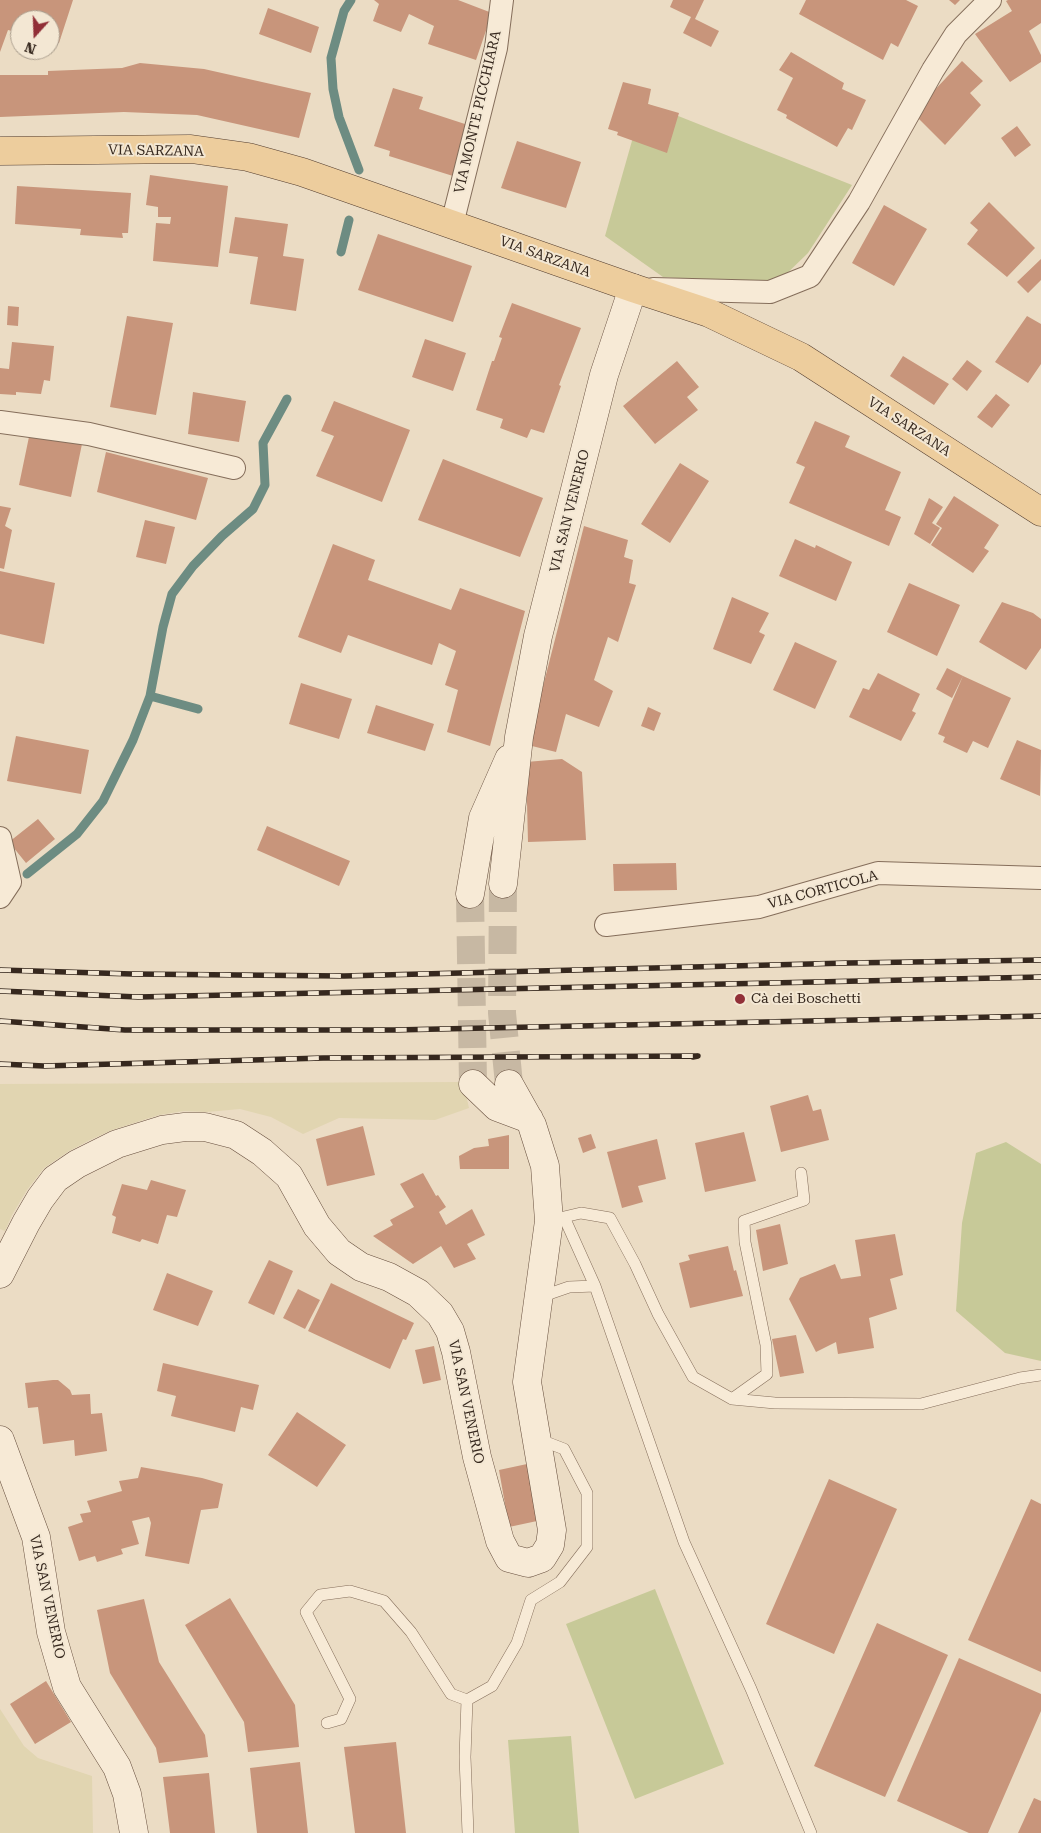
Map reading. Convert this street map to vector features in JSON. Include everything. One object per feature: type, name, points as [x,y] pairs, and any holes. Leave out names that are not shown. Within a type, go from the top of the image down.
[{"type":"main road","name":"VIA SARZANA","points":[[0,151],[191,149],[248,157],[302,172],[633,288],[709,312],[801,357],[1041,512]]},
{"type":"street","name":"VIA MONTE PICCHIARA","points":[[452,224],[496,48],[502,0]]},
{"type":"street","points":[[633,288],[770,292],[810,276],[859,202],[933,70],[956,34],[990,0]]},
{"type":"street","name":"VIA SAN VENERIO","points":[[503,884],[519,737],[543,617],[604,375],[633,288]]},
{"type":"street","points":[[0,422],[89,434],[234,468]]},
{"type":"street","name":"VIA SAN VENERIO","points":[[470,894],[483,818],[519,737]]},
{"type":"street","points":[[0,838],[10,882],[0,897]]},
{"type":"street","name":"VIA CORTICOLA","points":[[606,925],[758,907],[878,873],[1041,878]]},
{"type":"street","points":[[473,1084],[497,1107],[529,1119]]},
{"type":"street","name":"VIA SAN VENERIO","points":[[0,1274],[40,1199],[55,1179],[77,1164],[117,1144],[162,1130],[205,1127],[236,1136],[262,1152],[289,1176],[317,1226],[339,1252],[362,1266],[418,1293],[440,1314],[450,1331],[456,1352],[477,1457],[500,1541],[509,1558],[528,1563],[542,1558],[550,1545],[552,1530],[528,1382],[540,1297],[557,1219],[545,1166],[529,1119],[509,1084]]},
{"type":"street","name":"VIA SAN VENERIO","points":[[0,1440],[36,1536],[51,1632],[67,1687],[117,1767],[127,1794],[134,1833]]},
{"type":"lane","points":[[732,1399],[767,1374],[766,1345],[745,1242],[744,1221],[804,1200],[801,1173]]},
{"type":"lane","points":[[811,1833],[751,1689],[684,1542],[595,1286],[557,1219],[581,1213],[610,1218],[635,1264],[658,1314],[693,1377],[732,1399],[775,1403],[921,1404],[1020,1378],[1041,1375]]},
{"type":"lane","points":[[540,1297],[569,1287],[595,1286]]},
{"type":"lane","points":[[327,1723],[341,1719],[350,1699],[306,1612],[320,1595],[350,1591],[384,1601],[411,1632],[451,1694],[467,1700],[492,1686],[516,1643],[531,1600],[560,1582],[586,1547],[587,1494],[564,1449],[537,1438]]},
{"type":"lane","points":[[467,1700],[465,1757],[468,1833]]},
{"type":"shaded area","points":[[463,1082],[469,1108],[435,1120],[339,1118],[303,1134],[271,1117],[240,1109],[207,1112],[184,1111],[159,1115],[112,1130],[90,1140],[69,1151],[44,1168],[27,1190],[5,1231],[0,1229],[0,1084]]},
{"type":"shaded area","points":[[0,1709],[24,1746],[38,1758],[92,1776],[93,1833],[0,1833]]},
{"type":"green space","points":[[643,102],[852,185],[808,253],[775,285],[663,277],[605,236]]},
{"type":"green space","points":[[1006,1142],[1041,1164],[1041,1361],[1005,1353],[956,1311],[962,1223],[976,1153]]},
{"type":"green space","points":[[655,1589],[724,1764],[635,1799],[566,1624]]},
{"type":"green space","points":[[571,1736],[579,1833],[515,1833],[508,1740]]},
{"type":"building","points":[[0,0],[73,0],[60,40],[60,10],[10,10],[10,30],[8,30],[0,52]]},
{"type":"building","points":[[374,0],[458,0],[492,13],[476,60],[428,44],[434,26],[409,14],[401,32],[373,21],[379,4]]},
{"type":"building","points":[[673,0],[704,0],[695,19],[719,31],[711,47],[683,33],[691,17],[670,7]]},
{"type":"building","points":[[806,0],[906,0],[918,6],[898,47],[891,43],[883,60],[799,14]]},
{"type":"building","points":[[949,0],[960,0],[955,5]]},
{"type":"building","points":[[1041,0],[1041,23],[1029,31],[1041,55],[1041,62],[1010,82],[975,34],[1012,11],[1006,1]]},
{"type":"building","points":[[268,8],[319,27],[311,53],[259,34]]},
{"type":"building","points":[[791,52],[844,83],[842,89],[866,100],[852,130],[848,128],[837,147],[786,118],[787,115],[777,110],[793,78],[779,70]]},
{"type":"building","points":[[962,61],[983,81],[970,93],[981,105],[945,145],[913,113]]},
{"type":"building","points":[[140,63],[204,69],[311,93],[299,138],[197,115],[124,112],[0,117],[0,75],[48,75],[48,71],[122,68]]},
{"type":"building","points":[[623,82],[651,89],[648,104],[679,113],[667,153],[617,135],[618,132],[608,129]]},
{"type":"building","points":[[393,88],[423,97],[419,109],[468,125],[453,176],[389,156],[390,151],[374,146]]},
{"type":"building","points":[[1017,126],[1031,145],[1015,157],[1001,138]]},
{"type":"building","points":[[517,141],[581,162],[566,208],[501,188]]},
{"type":"building","points":[[150,175],[228,186],[218,267],[153,261],[156,223],[170,224],[171,217],[158,217],[158,207],[146,205]]},
{"type":"building","points":[[17,186],[131,193],[128,233],[122,233],[123,238],[80,235],[81,229],[15,224]]},
{"type":"building","points":[[989,202],[1035,248],[1007,277],[967,244],[978,230],[970,223]]},
{"type":"building","points":[[884,205],[927,229],[894,286],[852,263]]},
{"type":"building","points":[[235,217],[288,224],[283,256],[304,259],[296,311],[250,304],[258,257],[229,253]]},
{"type":"building","points":[[378,234],[472,266],[453,322],[358,290]]},
{"type":"building","points":[[1041,259],[1041,280],[1028,293],[1017,282]]},
{"type":"building","points":[[512,303],[581,328],[559,385],[561,386],[544,433],[531,429],[527,438],[500,428],[503,419],[476,410],[492,361],[494,361],[502,338],[499,337]]},
{"type":"building","points":[[8,306],[19,307],[18,326],[7,325]]},
{"type":"building","points":[[127,316],[173,323],[156,415],[110,407]]},
{"type":"building","points":[[1027,316],[1041,324],[1041,364],[1028,383],[995,362]]},
{"type":"building","points":[[425,339],[466,353],[453,391],[412,377]]},
{"type":"building","points":[[12,342],[54,346],[50,381],[44,380],[41,394],[16,392],[16,395],[0,394],[0,368],[9,369]]},
{"type":"building","points":[[903,356],[949,384],[934,405],[890,376]]},
{"type":"building","points":[[967,360],[982,371],[967,391],[952,379]]},
{"type":"building","points":[[677,361],[699,387],[687,397],[698,410],[655,444],[623,406]]},
{"type":"building","points":[[193,392],[246,401],[239,442],[188,434]]},
{"type":"building","points":[[996,394],[1010,405],[992,428],[977,417]]},
{"type":"building","points":[[334,401],[410,430],[382,502],[316,476],[334,436],[321,431]]},
{"type":"building","points":[[815,421],[850,436],[845,447],[901,472],[885,510],[901,517],[889,546],[789,503],[805,467],[796,463]]},
{"type":"building","points":[[30,432],[82,444],[71,497],[19,485]]},
{"type":"building","points":[[106,452],[208,478],[196,520],[97,492]]},
{"type":"building","points":[[443,459],[543,498],[520,557],[418,520]]},
{"type":"building","points":[[680,463],[709,481],[670,543],[641,524]]},
{"type":"building","points":[[954,496],[999,525],[984,548],[989,551],[973,573],[931,545],[942,528],[936,524]]},
{"type":"building","points":[[929,498],[943,507],[932,523],[940,528],[930,544],[914,534]]},
{"type":"building","points":[[0,506],[11,508],[5,526],[12,530],[4,569],[0,568]]},
{"type":"building","points":[[145,520],[175,527],[166,564],[136,557]]},
{"type":"building","points":[[584,526],[628,540],[624,557],[633,560],[629,583],[636,585],[618,642],[608,637],[594,680],[613,691],[599,727],[566,714],[556,752],[528,745]]},
{"type":"building","points":[[795,539],[815,548],[816,545],[852,562],[836,601],[779,576]]},
{"type":"building","points":[[333,544],[375,560],[368,580],[451,610],[460,588],[525,611],[490,746],[447,732],[458,690],[445,685],[456,651],[439,643],[432,665],[348,635],[341,653],[298,637]]},
{"type":"building","points":[[0,571],[55,583],[44,644],[0,634]]},
{"type":"building","points":[[909,583],[960,605],[937,656],[887,632]]},
{"type":"building","points":[[732,597],[769,613],[759,632],[765,635],[751,664],[713,649]]},
{"type":"building","points":[[1002,602],[1033,613],[1041,619],[1041,648],[1026,670],[979,642]]},
{"type":"building","points":[[795,642],[837,661],[815,709],[773,690]]},
{"type":"building","points":[[947,668],[963,676],[952,698],[936,689]]},
{"type":"building","points":[[878,673],[920,694],[912,711],[916,713],[901,741],[849,717],[863,688],[869,690]]},
{"type":"building","points":[[963,676],[1011,698],[988,748],[973,741],[967,753],[943,742],[945,737],[938,734]]},
{"type":"building","points":[[301,683],[352,699],[339,739],[289,724]]},
{"type":"building","points":[[376,705],[434,724],[425,751],[367,733]]},
{"type":"building","points":[[648,707],[661,713],[654,731],[641,726]]},
{"type":"building","points":[[16,736],[89,750],[81,794],[7,781]]},
{"type":"building","points":[[1017,740],[1041,750],[1040,796],[1000,779]]},
{"type":"building","points":[[562,759],[582,772],[586,840],[528,842],[526,762]]},
{"type":"building","points":[[38,819],[55,839],[26,863],[9,842]]},
{"type":"building","points":[[267,826],[350,861],[339,886],[257,850]]},
{"type":"building","points":[[676,863],[677,890],[614,891],[613,864]]},
{"type":"building","points":[[808,1095],[813,1111],[821,1109],[829,1140],[781,1152],[770,1106]]},
{"type":"building","points":[[363,1126],[375,1175],[327,1186],[316,1139]]},
{"type":"building","points":[[744,1132],[756,1181],[705,1192],[695,1143]]},
{"type":"building","points":[[591,1134],[596,1148],[583,1153],[578,1138]]},
{"type":"building","points":[[509,1135],[509,1169],[460,1169],[459,1156],[474,1148],[489,1146],[488,1139]]},
{"type":"building","points":[[657,1139],[666,1179],[638,1186],[643,1202],[622,1208],[607,1152]]},
{"type":"building","points":[[423,1173],[436,1196],[438,1195],[446,1207],[439,1212],[446,1225],[472,1209],[485,1235],[467,1244],[476,1259],[454,1268],[441,1246],[413,1264],[373,1236],[393,1225],[390,1220],[414,1207],[400,1184]]},
{"type":"building","points":[[151,1180],[186,1190],[177,1217],[167,1215],[158,1244],[142,1239],[140,1242],[112,1233],[116,1217],[112,1215],[122,1184],[147,1190]]},
{"type":"building","points":[[780,1224],[788,1264],[763,1271],[756,1230]]},
{"type":"building","points":[[895,1234],[903,1275],[890,1279],[897,1309],[869,1318],[874,1348],[838,1354],[836,1342],[816,1352],[789,1299],[800,1278],[835,1264],[841,1279],[861,1276],[855,1240]]},
{"type":"building","points":[[728,1246],[743,1296],[690,1308],[679,1263],[690,1260],[688,1255]]},
{"type":"building","points":[[269,1260],[293,1271],[274,1315],[248,1303]]},
{"type":"building","points":[[167,1273],[213,1291],[198,1326],[153,1310]]},
{"type":"building","points":[[331,1283],[414,1323],[406,1340],[403,1339],[390,1369],[308,1331]]},
{"type":"building","points":[[298,1289],[320,1300],[305,1329],[283,1318]]},
{"type":"building","points":[[796,1335],[804,1373],[780,1377],[772,1339]]},
{"type":"building","points":[[434,1346],[441,1380],[423,1384],[415,1350]]},
{"type":"building","points":[[163,1363],[259,1385],[253,1410],[241,1407],[235,1432],[171,1416],[176,1396],[157,1391]]},
{"type":"building","points":[[58,1380],[70,1390],[72,1395],[90,1394],[91,1414],[102,1413],[107,1451],[75,1456],[74,1440],[43,1444],[38,1407],[28,1408],[25,1383]]},
{"type":"building","points":[[297,1412],[346,1445],[317,1487],[268,1455]]},
{"type":"building","points":[[527,1464],[537,1521],[509,1527],[499,1470]]},
{"type":"building","points":[[141,1467],[202,1478],[223,1484],[218,1508],[201,1510],[189,1564],[145,1556],[151,1523],[149,1517],[132,1521],[139,1544],[121,1549],[123,1554],[97,1562],[95,1556],[79,1561],[68,1527],[83,1522],[80,1514],[91,1512],[87,1501],[122,1491],[119,1481],[138,1478]]},
{"type":"building","points":[[829,1479],[897,1509],[834,1654],[766,1624]]},
{"type":"building","points":[[1031,1499],[1041,1504],[1041,1672],[968,1640]]},
{"type":"building","points":[[230,1598],[295,1705],[299,1747],[248,1752],[244,1722],[185,1625]]},
{"type":"building","points":[[144,1599],[159,1662],[205,1735],[208,1757],[159,1763],[156,1748],[110,1673],[97,1610]]},
{"type":"building","points":[[877,1623],[948,1655],[885,1797],[814,1766]]},
{"type":"building","points":[[959,1658],[1041,1694],[1041,1711],[988,1833],[969,1833],[897,1801]]},
{"type":"building","points":[[46,1681],[71,1722],[35,1744],[10,1704]]},
{"type":"building","points":[[396,1742],[406,1833],[355,1833],[344,1747]]},
{"type":"building","points":[[300,1762],[308,1833],[257,1833],[250,1768]]},
{"type":"building","points":[[209,1773],[215,1833],[170,1833],[163,1777]]},
{"type":"building","points":[[1034,1798],[1041,1801],[1041,1833],[1018,1833]]},
{"type":"waterway","points":[[351,0],[344,11],[331,58],[333,89],[339,117],[359,170]]},
{"type":"waterway","points":[[341,252],[349,220]]},
{"type":"waterway","points":[[27,874],[77,834],[103,801],[133,740],[150,696],[163,627],[172,594],[193,566],[222,536],[253,509],[265,485],[263,443],[287,399]]},
{"type":"waterway","points":[[150,696],[198,709]]},
{"type":"tunnel","points":[[503,884],[502,1013],[509,1084]]},
{"type":"tunnel","points":[[470,894],[473,1084]]},
{"type":"railway","points":[[0,970],[132,974],[344,976],[1041,960]]},
{"type":"railway","points":[[0,991],[138,997],[1041,977]]},
{"type":"railway","points":[[0,1021],[125,1030],[394,1030],[1041,1016]]},
{"type":"railway","points":[[0,1064],[44,1066],[323,1058],[698,1056],[693,1057]]},
{"type":"place","name":"Cà dei Boschetti","points":[[740,999]]}]
